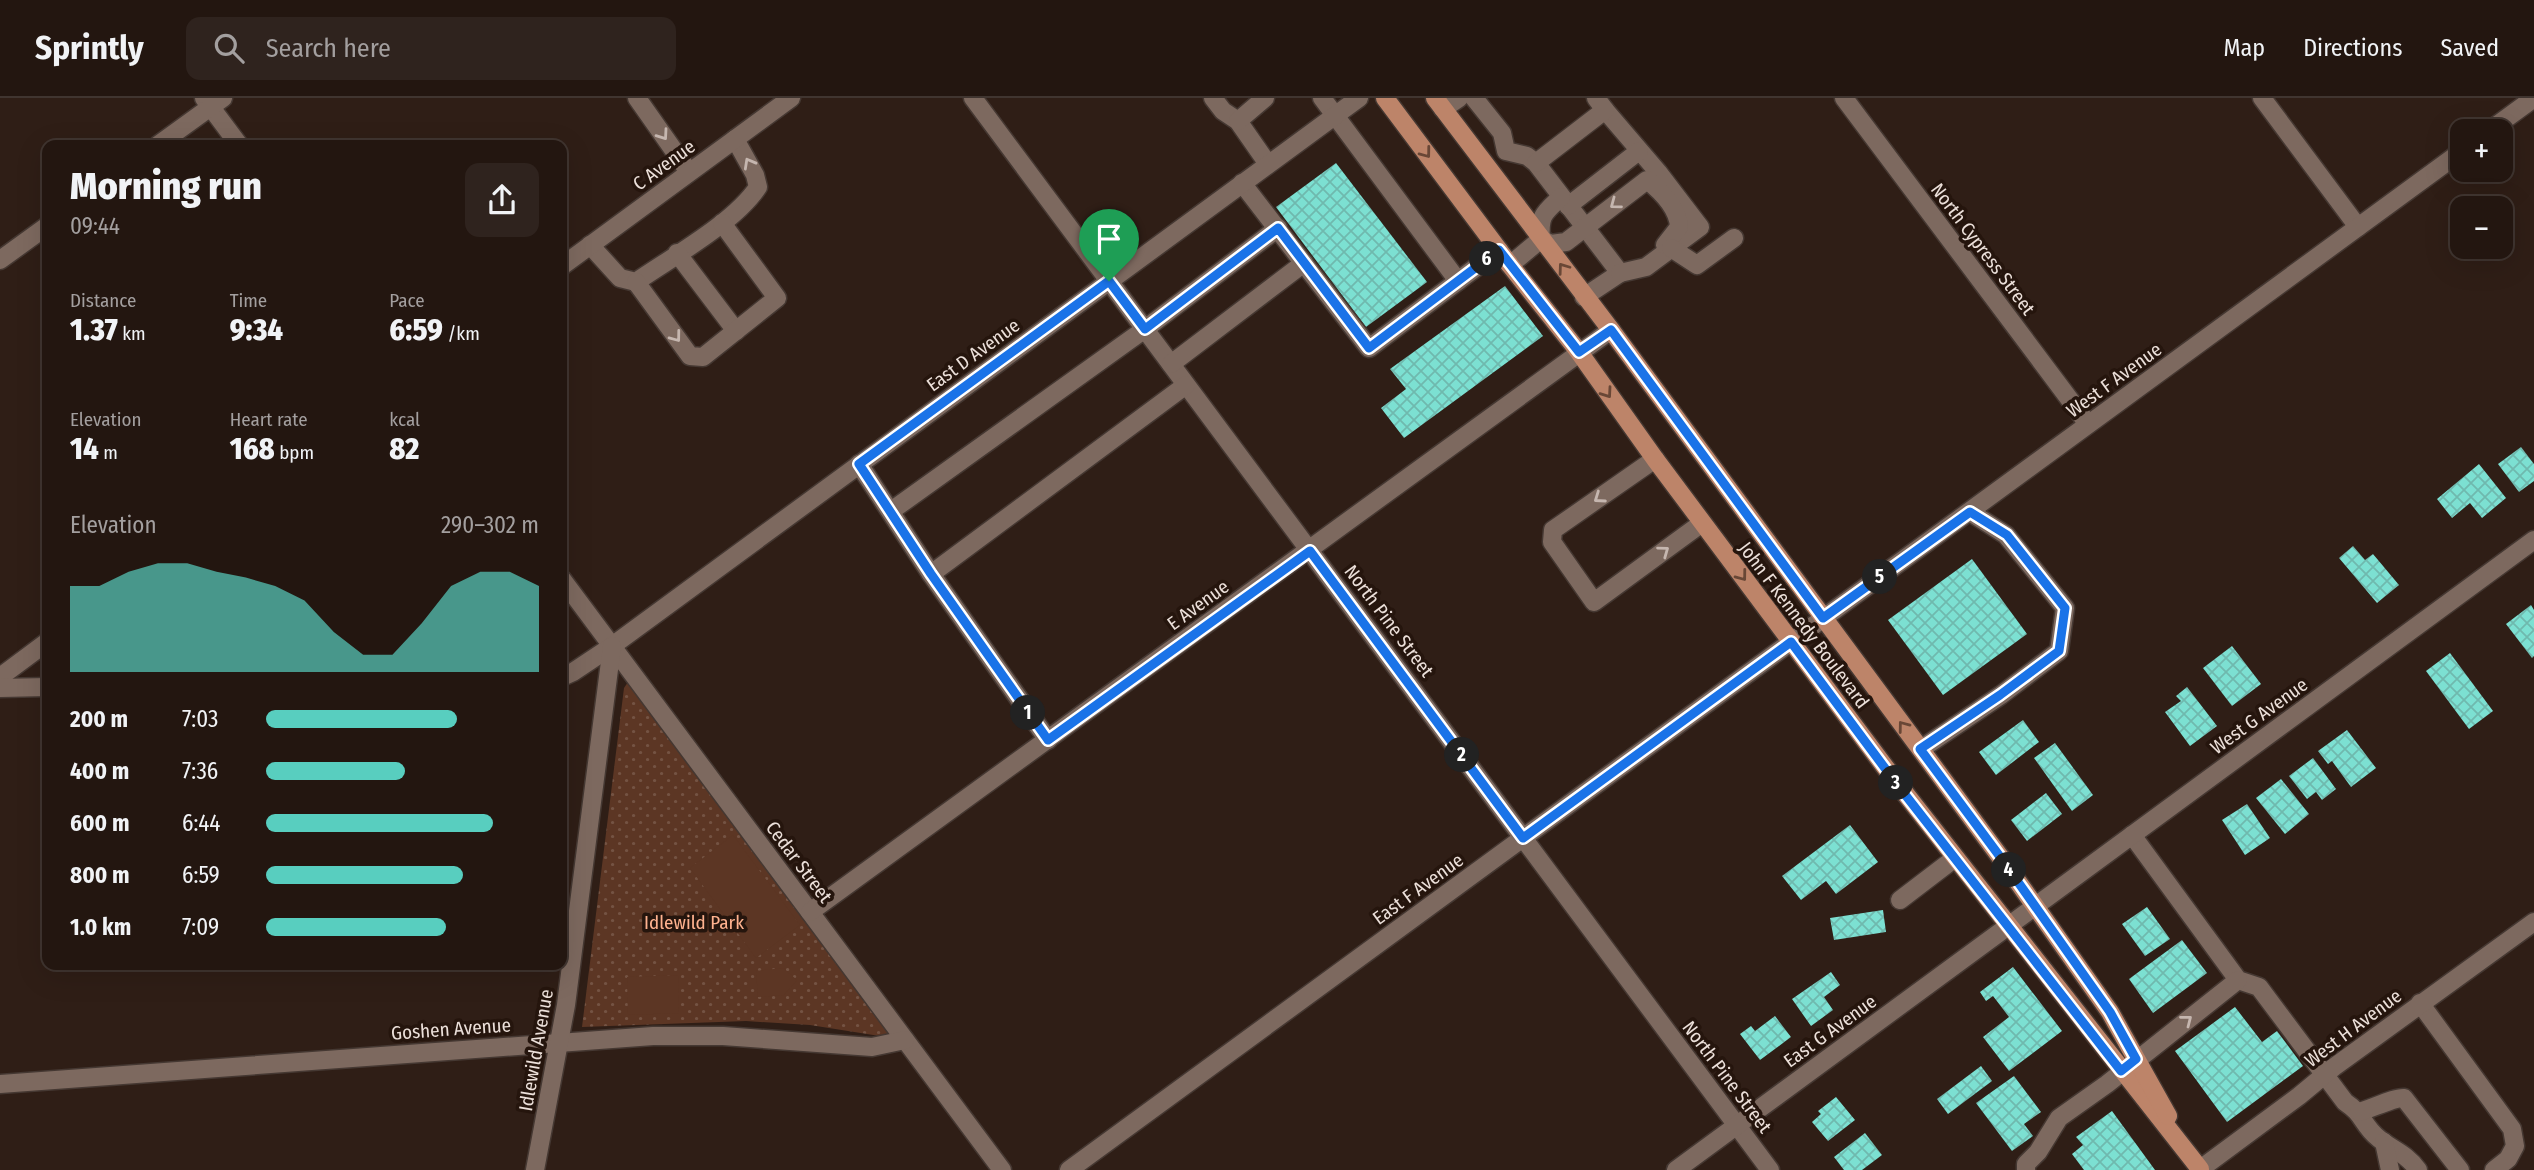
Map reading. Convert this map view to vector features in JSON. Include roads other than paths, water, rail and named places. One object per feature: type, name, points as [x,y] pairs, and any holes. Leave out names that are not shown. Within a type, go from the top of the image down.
[{"type":"main road","name":"John F Kennedy Boulevard","points":[[1385,98],[1579,352],[1654,459],[1955,858],[2008,926],[2128,1065],[2199,1170]]},
{"type":"main road","name":"John F Kennedy Boulevard","points":[[1439,104],[1611,330],[2110,1012],[2128,1065]]},
{"type":"street","points":[[637,98],[690,172]]},
{"type":"street","name":"C Avenue","points":[[567,262],[791,98]]},
{"type":"street","name":"North Pine Street","points":[[973,98],[1770,1170]]},
{"type":"street","points":[[1213,98],[1223,111],[1238,121],[1268,164]]},
{"type":"street","points":[[1238,121],[1265,98]]},
{"type":"street","points":[[1322,98],[1458,281]]},
{"type":"street","name":"East D Avenue","points":[[567,675],[611,646],[1359,98]]},
{"type":"street","points":[[1439,104],[1459,98]]},
{"type":"street","points":[[1474,98],[1502,133],[1506,151]]},
{"type":"street","name":"North Cypress Street","points":[[1844,98],[2088,425]]},
{"type":"street","points":[[2262,98],[2358,227]]},
{"type":"street","points":[[2505,119],[2534,98]]},
{"type":"street","points":[[164,140],[213,101],[236,140]]},
{"type":"street","points":[[1536,163],[1601,104],[1700,227],[1646,267],[1620,273],[1584,297]]},
{"type":"street","points":[[636,282],[722,223],[750,200],[758,187],[755,175],[735,139]]},
{"type":"street","points":[[1506,151],[1527,156],[1536,163],[1620,273]]},
{"type":"street","points":[[1487,169],[1506,151]]},
{"type":"street","points":[[1541,239],[1540,221],[1543,215],[1639,151]]},
{"type":"street","name":"West F Avenue","points":[[1791,642],[2450,160]]},
{"type":"street","points":[[1541,239],[1551,244],[1566,242],[1647,180],[1679,215],[1679,227],[1670,241],[1650,256],[1646,267]]},
{"type":"street","points":[[1242,183],[1369,348],[1499,250]]},
{"type":"street","points":[[590,245],[620,278],[636,282],[690,356],[703,357],[777,298],[722,223]]},
{"type":"street","points":[[891,511],[1145,329],[1278,228]]},
{"type":"street","points":[[0,260],[42,230]]},
{"type":"street","points":[[1671,248],[1697,265],[1734,238]]},
{"type":"street","points":[[1510,265],[1541,239]]},
{"type":"street","points":[[677,253],[736,331]]},
{"type":"street","points":[[1171,364],[1304,263]]},
{"type":"street","name":"E Avenue","points":[[810,912],[1611,330]]},
{"type":"street","points":[[931,574],[1186,385]]},
{"type":"street","points":[[1654,459],[1553,530],[1552,542],[1594,601],[1702,523]]},
{"type":"street","points":[[859,464],[931,574],[1048,740]]},
{"type":"street","points":[[1920,749],[2059,651],[2065,608],[2007,535],[1970,512]]},
{"type":"street","name":"West G Avenue","points":[[2008,926],[2534,540]]},
{"type":"street","name":"Cedar Street","points":[[567,586],[1002,1170]]},
{"type":"street","name":"East F Avenue","points":[[1069,1170],[1791,642]]},
{"type":"street","points":[[0,677],[42,646]]},
{"type":"street","name":"Idlewild Avenue","points":[[535,1170],[575,939],[611,646]]},
{"type":"street","points":[[0,688],[42,687]]},
{"type":"street","points":[[2132,835],[2238,980],[2259,987],[2345,1102],[2359,1112],[2371,1132],[2411,1160],[2418,1170]]},
{"type":"street","points":[[1900,900],[1955,858]]},
{"type":"street","name":"West H Avenue","points":[[2199,1170],[2420,1003],[2534,922]]},
{"type":"street","name":"East G Avenue","points":[[1676,1170],[2008,926]]},
{"type":"street","points":[[2026,1170],[2026,1164],[2038,1152],[2059,1118],[2107,1084],[2238,980]]},
{"type":"street","points":[[2420,1003],[2512,1129],[2515,1146],[2508,1159],[2494,1170]]},
{"type":"street","name":"Goshen Avenue","points":[[0,1084],[653,1036],[723,1036],[872,1047],[905,1040]]},
{"type":"street","points":[[2359,1112],[2379,1107],[2397,1097],[2404,1098],[2460,1170]]},
{"type":"street","points":[[2384,1142],[2390,1170]]},
{"type":"park label","name":"Idlewild Park","points":[[694,922]]}]
